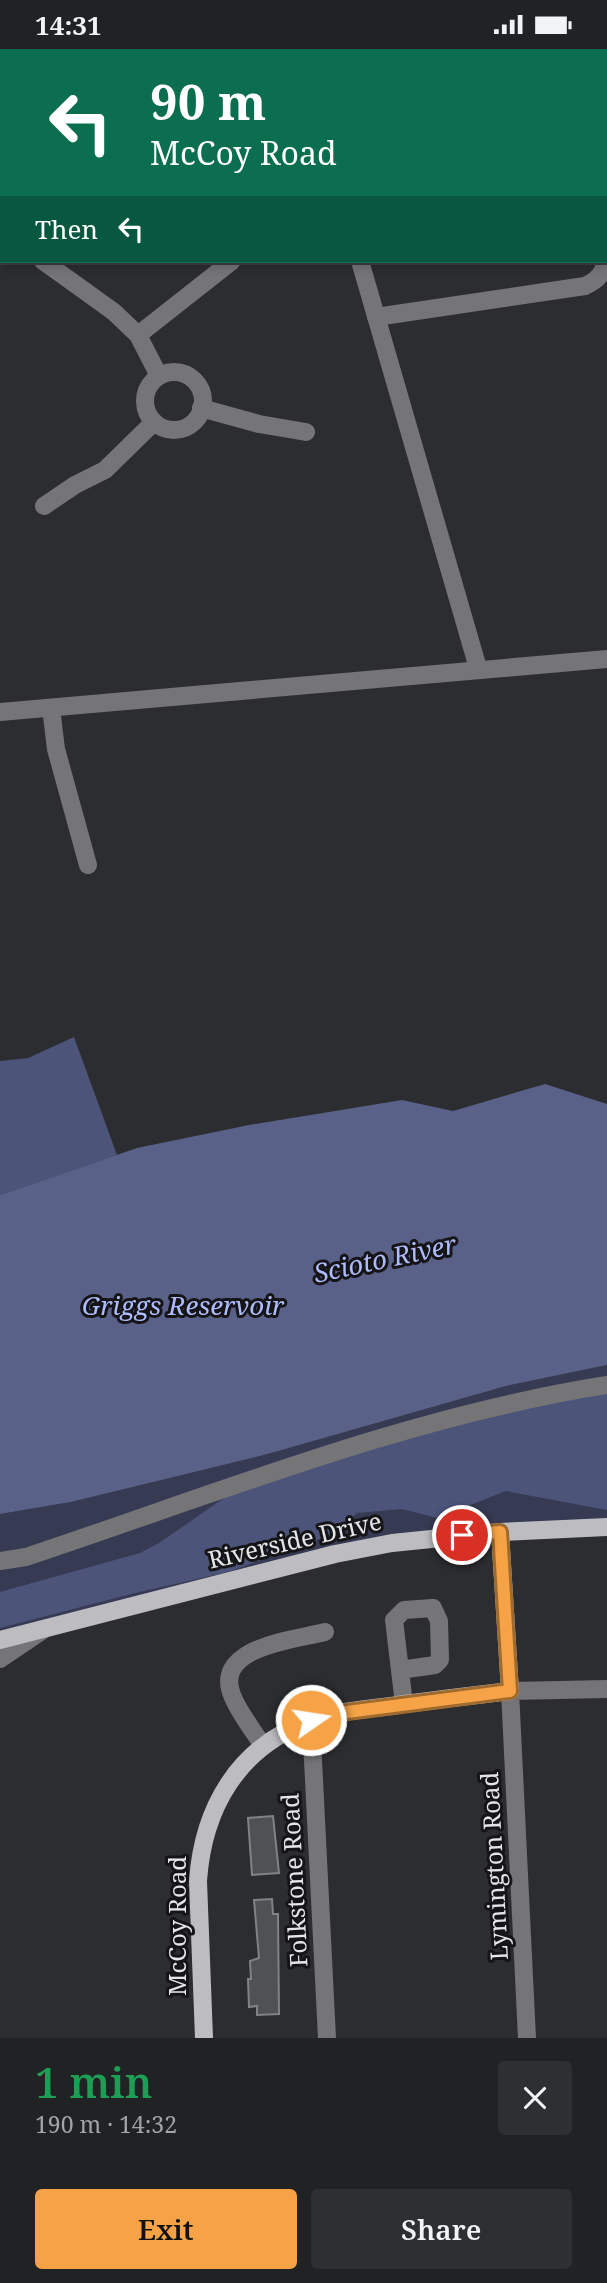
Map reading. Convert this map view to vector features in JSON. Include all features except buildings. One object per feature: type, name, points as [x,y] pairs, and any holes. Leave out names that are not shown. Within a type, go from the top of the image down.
[{"type":"main road","name":"Riverside Drive","points":[[0,1640],[335,1554],[392,1543],[500,1532],[607,1527]]},
{"type":"main road","points":[[500,1532],[510,1691]]},
{"type":"main road","name":"McCoy Road","points":[[204,2038],[198,1881],[203,1839],[208,1821],[236,1773],[263,1746],[286,1731],[311,1720],[404,1704],[510,1691]]},
{"type":"street","points":[[46,263],[114,312],[138,335],[159,376]]},
{"type":"street","points":[[138,335],[229,263]]},
{"type":"street","points":[[360,263],[478,668]]},
{"type":"street","points":[[376,317],[585,286],[598,280],[606,263]]},
{"type":"street","points":[[175,372],[191,378],[201,391],[201,408],[193,422],[186,427],[169,429],[154,422],[148,415],[145,397],[152,381],[159,376],[175,372]]},
{"type":"street","points":[[201,408],[259,424],[306,432]]},
{"type":"street","points":[[44,506],[75,485],[105,470],[154,422]]},
{"type":"street","points":[[0,712],[332,685],[478,668],[607,659]]},
{"type":"street","points":[[51,708],[55,749],[88,865]]},
{"type":"street","points":[[0,1561],[26,1557],[389,1435],[564,1391],[607,1385]]},
{"type":"street","points":[[0,1659],[45,1628]]},
{"type":"street","points":[[263,1746],[232,1695],[229,1681],[232,1667],[248,1653],[325,1632]]},
{"type":"street","points":[[400,1671],[404,1704]]},
{"type":"street","points":[[510,1691],[607,1689]]},
{"type":"street","name":"Lymington Road","points":[[510,1691],[527,2038]]},
{"type":"street","name":"Folkstone Road","points":[[311,1720],[327,2038]]},
{"type":"shaded area","points":[[74,1037],[117,1155],[0,1195],[0,1061],[28,1058]]},
{"type":"shaded area","points":[[607,1365],[607,1527],[443,1537],[0,1640],[0,1514],[71,1502],[264,1455],[506,1386]]},
{"type":"shaded area","points":[[607,1381],[607,1510],[506,1491],[437,1518],[402,1509],[357,1513],[338,1529],[319,1539],[228,1572],[0,1628],[0,1592],[140,1553],[159,1543],[256,1476]]},
{"type":"water","name":"Griggs Reservoir","points":[[545,1084],[607,1104],[607,1365],[506,1386],[264,1455],[71,1502],[0,1514],[0,1195],[137,1148],[249,1125],[402,1100],[453,1111]]},
{"type":"route","points":[[311,1720],[347,1712],[510,1691],[500,1532],[462,1535]]},
{"type":"water label","name":"Scioto River","points":[[385,1259]]}]
